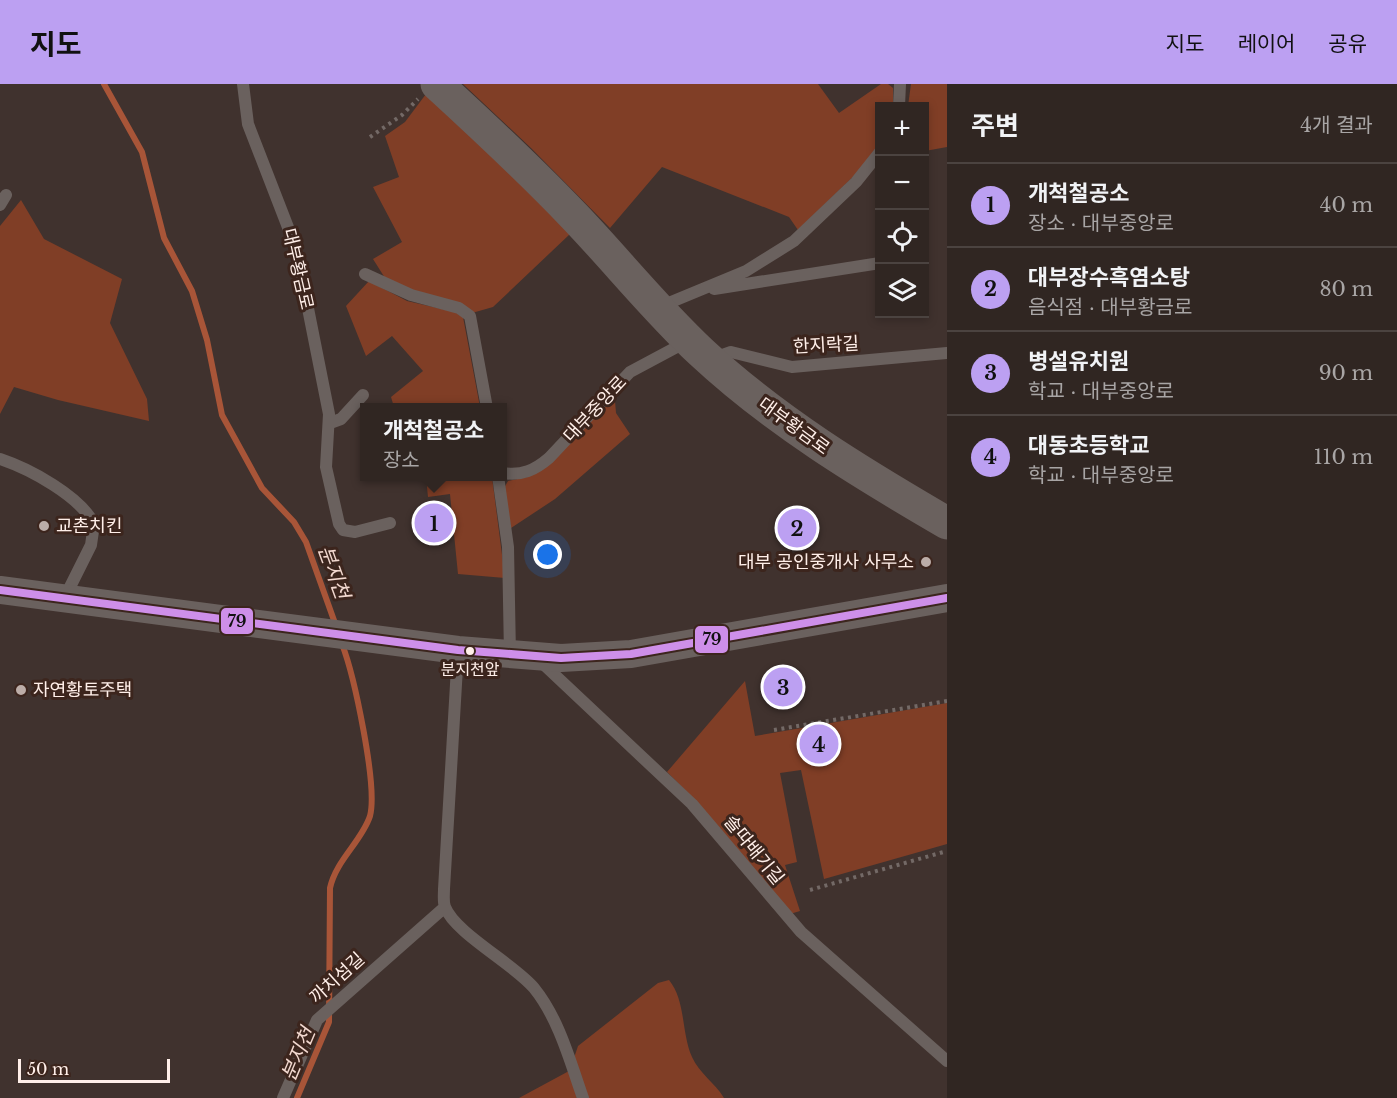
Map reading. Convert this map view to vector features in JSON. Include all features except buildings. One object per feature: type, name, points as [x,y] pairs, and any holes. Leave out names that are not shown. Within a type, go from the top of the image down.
[{"type":"main road","name":"대부황금로","points":[[428,89],[540,181],[700,350],[797,430],[866,476],[947,523]]},
{"type":"street","points":[[0,590],[523,657],[632,654],[947,598]]},
{"type":"lane","name":"대부황금로","points":[[243,84],[248,124],[293,237],[330,423],[326,467],[339,524],[343,530],[355,532],[390,523]]},
{"type":"lane","points":[[899,102],[900,84]]},
{"type":"lane","points":[[658,308],[746,271],[794,242],[856,182],[876,156]]},
{"type":"lane","points":[[692,293],[875,264]]},
{"type":"lane","points":[[365,274],[411,295],[459,308],[470,316],[486,403]]},
{"type":"lane","name":"한지락길","points":[[700,350],[722,354],[731,352],[792,367],[947,353]]},
{"type":"lane","name":"대부중앙로","points":[[507,473],[517,474],[538,468],[549,459],[630,372],[700,350]]},
{"type":"lane","points":[[330,423],[341,419],[363,395]]},
{"type":"lane","points":[[0,459],[67,494],[82,506],[94,524],[91,545],[65,598]]},
{"type":"lane","points":[[499,481],[523,657]]},
{"type":"lane","points":[[458,650],[444,889],[445,907],[455,921],[519,972],[535,990],[551,1014],[583,1098]]},
{"type":"lane","name":"솔따배기길","points":[[523,657],[692,804],[801,932],[947,1061]]},
{"type":"lane","name":"까치섬길","points":[[284,1098],[314,1025],[320,1017],[445,907]]},
{"type":"path","points":[[370,138],[402,115],[428,89]]},
{"type":"path","points":[[774,730],[947,700]]},
{"type":"path","points":[[810,891],[947,850]]},
{"type":"shaded area","points":[[463,84],[818,84],[839,113],[881,84],[888,84],[893,88],[893,102],[875,102],[875,152],[858,172],[798,230],[789,217],[662,167],[610,228],[531,148]]},
{"type":"shaded area","points":[[911,84],[947,84],[947,147],[929,150],[929,102],[909,102]]},
{"type":"shaded area","points":[[426,94],[532,193],[570,234],[493,307],[472,313],[412,292],[385,278],[373,259],[402,242],[373,187],[399,177],[385,136],[405,122]]},
{"type":"shaded area","points":[[21,200],[44,239],[122,279],[110,323],[147,399],[149,421],[58,400],[14,387],[0,414],[0,226]]},
{"type":"shaded area","points":[[369,281],[407,301],[455,312],[463,317],[479,403],[393,403],[391,397],[423,371],[392,336],[366,356],[346,306]]},
{"type":"shaded area","points":[[615,401],[616,413],[630,434],[555,499],[511,528],[504,488],[508,481],[527,477],[597,412]]},
{"type":"shaded area","points":[[426,481],[493,481],[505,578],[458,574],[450,494],[428,497]]},
{"type":"shaded area","points":[[745,681],[755,736],[947,703],[947,844],[824,879],[801,770],[780,773],[797,862],[785,865],[800,911],[790,914],[697,802],[667,772]]},
{"type":"shaded area","points":[[669,980],[681,1007],[692,1057],[724,1098],[588,1098],[574,1058],[578,1046],[658,983]]},
{"type":"shaded area","points":[[569,1071],[577,1098],[519,1098]]},
{"type":"waterway","name":"분지천","points":[[104,84],[142,152],[164,238],[192,291],[207,340],[222,415],[262,488],[294,522],[306,542],[336,626]]},
{"type":"waterway","name":"분지천","points":[[297,1098],[329,1022],[330,888],[338,868],[366,825],[372,801],[364,730],[342,644]]},
{"type":"transit line","name":"79","points":[[0,590],[458,650],[561,658],[631,654],[947,598]]},
{"type":"place","name":"개척철공소","points":[[434,523]]},
{"type":"place","name":"교촌치킨","points":[[44,526]]},
{"type":"place","name":"대부장수흑염소탕","points":[[797,528]]},
{"type":"place","name":"대부 공인중개사 사무소","points":[[926,562]]},
{"type":"place","name":"분지천앞","points":[[470,651]]},
{"type":"place","name":"병설유치원","points":[[783,687]]},
{"type":"place","name":"자연황토주택","points":[[21,690]]},
{"type":"place","name":"대동초등학교","points":[[819,744]]}]
